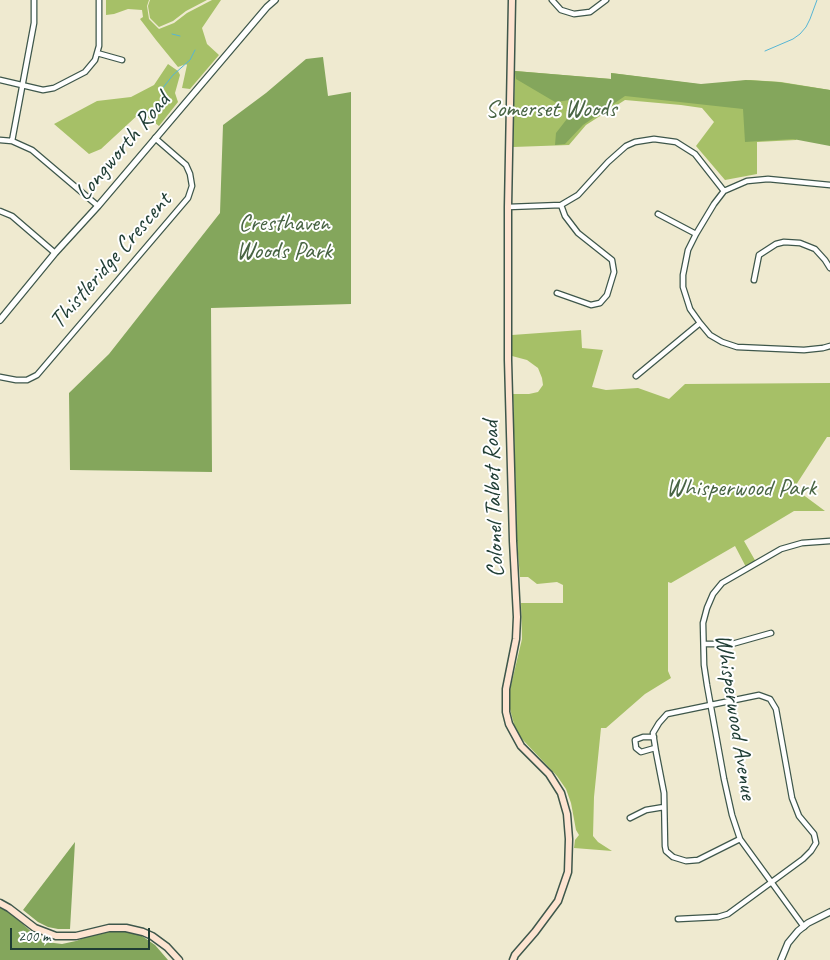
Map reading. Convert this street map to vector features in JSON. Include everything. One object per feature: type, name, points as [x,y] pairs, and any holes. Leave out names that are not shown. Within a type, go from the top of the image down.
[{"type":"main road","name":"Colonel Talbot Road","points":[[512,0],[508,208],[508,360],[517,617],[516,639],[506,689],[506,712],[509,724],[521,746],[549,774],[561,793],[567,814],[569,839],[568,872],[558,901],[513,960]]},
{"type":"main road","points":[[0,903],[36,928],[56,936],[76,936],[109,928],[126,928],[143,932],[167,947],[179,960]]},
{"type":"street","points":[[12,141],[34,24],[34,0]]},
{"type":"street","points":[[0,80],[44,90],[54,88],[85,72],[95,60],[99,46],[99,0]]},
{"type":"street","name":"Longworth Road","points":[[1,316],[98,206],[267,7],[276,0]]},
{"type":"street","points":[[552,0],[561,10],[574,14],[590,12],[606,0]]},
{"type":"street","points":[[97,53],[122,60]]},
{"type":"street","name":"Thistleridge Crescent","points":[[0,377],[27,380],[37,375],[188,198],[192,186],[186,165],[155,138]]},
{"type":"street","points":[[508,208],[562,205],[578,195],[608,162],[626,146],[654,138],[676,142],[695,154],[724,192]]},
{"type":"street","points":[[0,140],[12,141],[32,150],[98,206]]},
{"type":"street","points":[[830,185],[768,179],[747,181],[724,192],[714,204],[696,234],[685,260],[683,287],[690,309],[700,324],[710,335],[722,342],[737,347],[804,350],[830,346]]},
{"type":"street","points":[[557,293],[591,305],[600,303],[607,295],[614,272],[612,260],[578,233],[565,216],[562,205]]},
{"type":"street","points":[[0,211],[12,216],[55,253]]},
{"type":"street","points":[[658,214],[696,234]]},
{"type":"street","points":[[754,280],[759,255],[776,244],[784,242],[800,243],[815,249],[830,268]]},
{"type":"street","points":[[636,376],[700,324]]},
{"type":"street","name":"Whisperwood Avenue","points":[[804,927],[770,883],[740,839],[732,815],[710,705],[704,665],[703,623],[713,594],[722,583],[781,549],[802,543],[830,540]]},
{"type":"street","points":[[704,644],[732,644],[770,633]]},
{"type":"street","points":[[678,918],[718,917],[728,914],[803,859],[816,844],[814,834],[799,816],[792,798],[776,709],[770,699],[759,695],[667,714],[653,733],[664,793],[666,851],[673,857],[686,861],[698,860],[740,839]]},
{"type":"street","points":[[654,738],[643,737],[635,740],[636,748],[641,752],[655,748]]},
{"type":"street","points":[[630,818],[646,810],[664,807]]},
{"type":"street","points":[[781,960],[788,943],[804,927],[830,912]]},
{"type":"green space","points":[[106,0],[149,0],[147,6],[149,19],[159,29],[174,23],[187,13],[212,0],[221,0],[202,28],[207,44],[219,55],[190,89],[182,88],[187,65],[178,67],[140,19],[143,17],[142,10],[128,9],[106,15]]},
{"type":"green space","points":[[150,0],[207,0],[186,11],[173,21],[159,27],[150,18],[148,6]]},
{"type":"green space","name":"Cresthaven Woods Park","points":[[323,57],[328,96],[351,92],[351,304],[211,308],[212,472],[70,470],[69,393],[109,354],[220,213],[223,125],[266,93],[306,59]]},
{"type":"green space","points":[[168,64],[178,71],[180,75],[175,93],[178,102],[159,126],[141,112],[101,149],[89,154],[54,124],[97,101],[131,97],[154,85]]},
{"type":"green space","name":"Somerset Woods","points":[[515,71],[611,79],[611,73],[705,85],[750,80],[781,82],[830,90],[796,140],[757,142],[757,174],[725,180],[696,146],[714,122],[702,108],[625,100],[586,125],[569,145],[513,147]]},
{"type":"green space","name":"Somerset Woods","points":[[515,71],[611,79],[611,73],[701,84],[746,80],[778,82],[830,90],[830,146],[793,139],[745,142],[743,109],[625,96],[583,125],[565,144],[555,145],[556,133],[577,106],[570,100],[555,102],[516,79]]},
{"type":"green space","name":"Whisperwood Park","points":[[581,330],[582,348],[603,350],[592,387],[606,390],[638,388],[669,399],[685,384],[830,383],[830,437],[827,437],[794,488],[825,511],[794,511],[744,541],[756,562],[747,569],[735,546],[671,583],[668,582],[668,671],[671,678],[645,694],[606,728],[601,728],[594,797],[593,836],[598,842],[612,851],[574,848],[575,840],[579,835],[576,830],[571,803],[566,789],[557,776],[522,739],[515,728],[510,709],[509,694],[522,639],[521,603],[563,603],[563,585],[557,582],[537,584],[528,577],[520,577],[517,542],[513,394],[538,392],[543,385],[538,368],[527,360],[512,356],[512,335]]},
{"type":"green space","points":[[75,842],[70,929],[48,927],[23,910]]},
{"type":"green space","points":[[0,907],[13,915],[37,937],[46,942],[62,944],[76,941],[104,930],[123,931],[142,936],[155,945],[168,960],[0,960]]},
{"type":"waterway","points":[[765,51],[800,34],[806,27],[817,0]]},
{"type":"waterway","points":[[172,34],[180,36]]},
{"type":"waterway","points":[[162,89],[173,75],[190,60],[195,50]]}]
